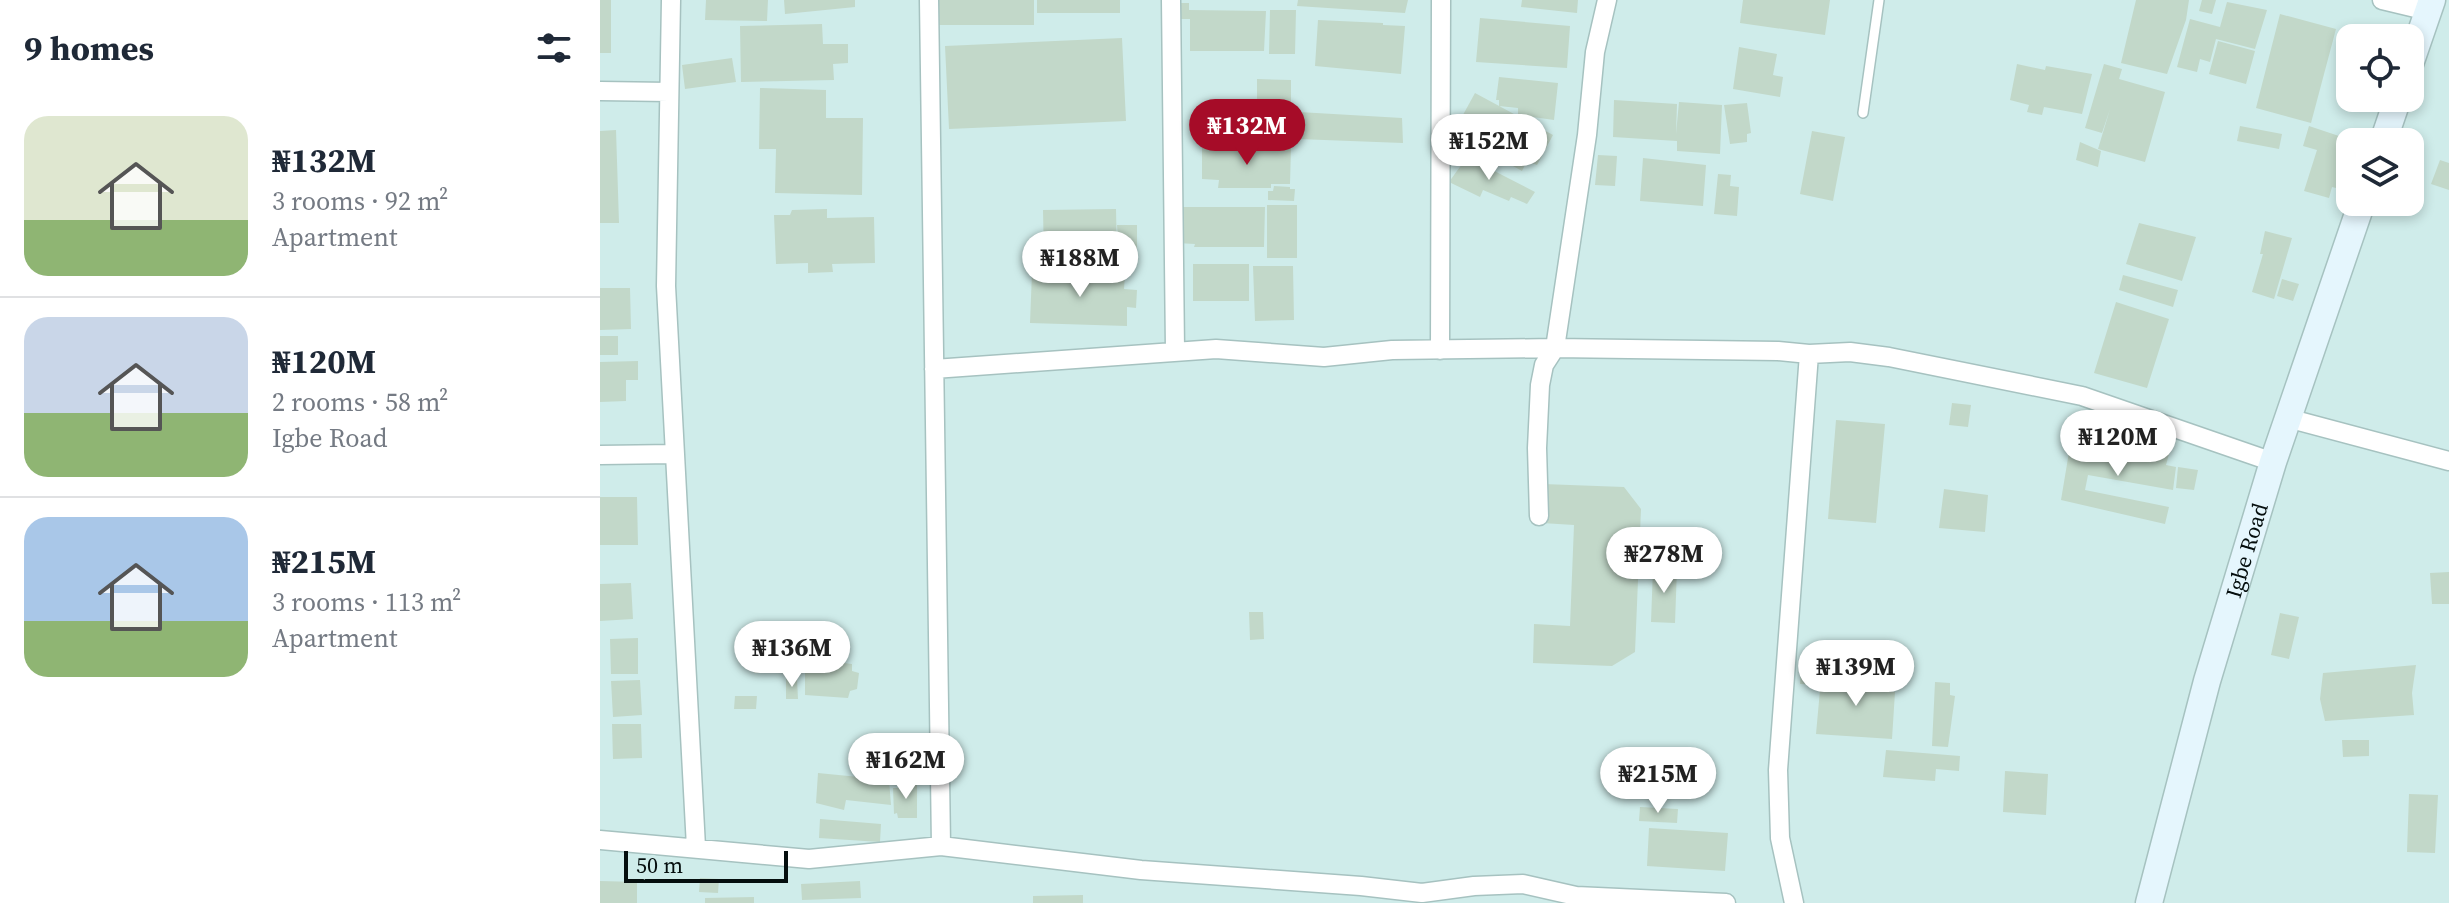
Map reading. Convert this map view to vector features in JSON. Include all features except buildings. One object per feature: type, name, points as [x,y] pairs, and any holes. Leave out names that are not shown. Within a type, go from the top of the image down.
[{"type":"street","points":[[671,0],[666,286],[696,847]]},
{"type":"street","points":[[929,0],[941,846]]},
{"type":"street","points":[[1171,0],[1175,350]]},
{"type":"street","points":[[1440,350],[1441,0]]},
{"type":"street","points":[[1539,516],[1537,448],[1540,385],[1544,365],[1555,348],[1587,135],[1595,52],[1607,0]]},
{"type":"street","points":[[2382,0],[2430,6]]},
{"type":"street","points":[[600,91],[669,92]]},
{"type":"street","name":"Igbe Road","points":[[2149,903],[2207,681],[2273,462],[2357,216]]},
{"type":"street","points":[[934,369],[1216,349],[1324,357],[1392,350],[1555,348],[1809,354],[1850,352],[2082,396],[2273,462]]},
{"type":"street","points":[[1794,903],[1780,838],[1778,770],[1809,354]]},
{"type":"street","points":[[2287,418],[2449,461]]},
{"type":"street","points":[[600,455],[674,454]]},
{"type":"street","points":[[600,840],[809,859],[941,846],[1141,870],[1422,893],[1523,884],[1576,896],[1726,903]]},
{"type":"lane","points":[[1863,113],[1879,0]]}]
